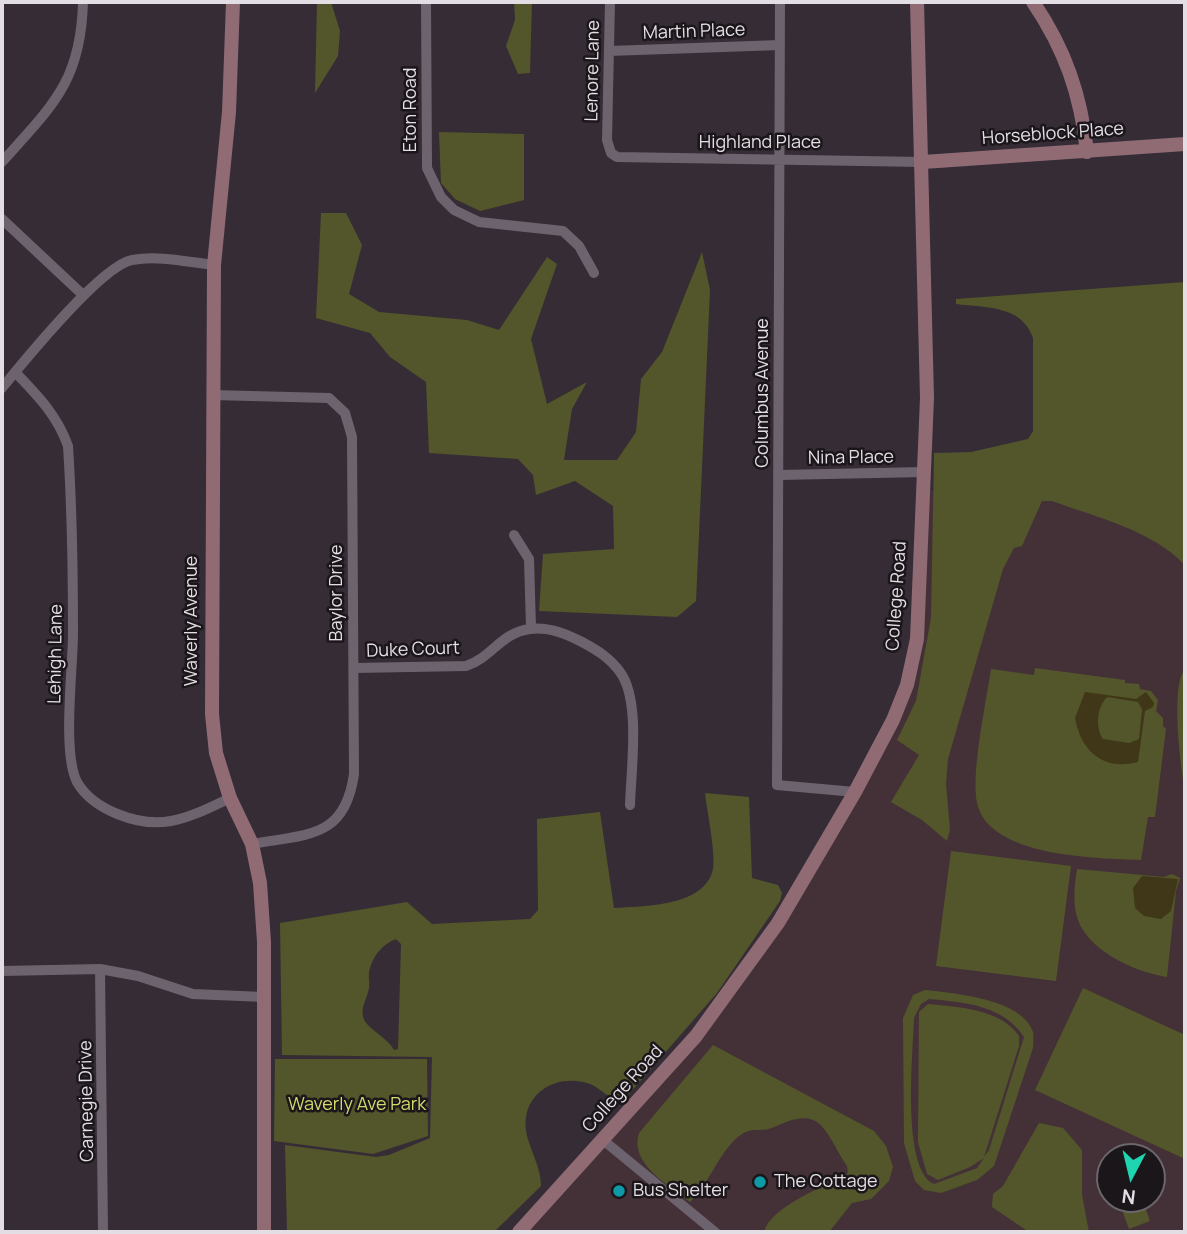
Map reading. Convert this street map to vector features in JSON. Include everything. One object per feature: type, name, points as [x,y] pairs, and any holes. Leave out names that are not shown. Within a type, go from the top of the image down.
[{"type":"street","points":[[2,162],[58,100],[76,61],[83,2]]},
{"type":"street","name":"Waverly Avenue","points":[[233,2],[232,85],[214,265],[212,714],[216,753],[230,798],[252,844],[260,883],[264,997],[264,1232]]},
{"type":"street","name":"Eton Road","points":[[426,2],[427,168],[441,197],[454,210],[479,222],[563,231],[579,246],[594,273]]},
{"type":"street","name":"Lenore Lane","points":[[607,140],[610,2]]},
{"type":"street","name":"Columbus Avenue","points":[[780,2],[777,785],[855,792]]},
{"type":"street","name":"College Road","points":[[524,1231],[696,1036],[771,933],[855,792],[893,720],[907,685],[917,639],[927,398],[918,2]]},
{"type":"street","points":[[1032,2],[1070,68],[1079,101],[1087,152]]},
{"type":"street","name":"Martin Place","points":[[609,51],[780,45]]},
{"type":"street","name":"Highland Place","points":[[607,140],[611,153],[628,160],[779,158],[923,162]]},
{"type":"street","name":"Horseblock Place","points":[[923,162],[1185,144]]},
{"type":"street","points":[[2,219],[83,295]]},
{"type":"street","points":[[2,388],[83,295],[110,272],[134,260],[214,265]]},
{"type":"street","name":"Lehigh Lane","points":[[15,372],[48,405],[68,446],[73,635],[71,751],[76,780],[90,799],[112,811],[137,819],[168,822],[197,814],[230,798]]},
{"type":"street","name":"Baylor Drive","points":[[212,395],[320,396],[337,403],[345,414],[352,437],[354,774],[351,794],[344,812],[329,827],[252,844]]},
{"type":"street","name":"Nina Place","points":[[779,475],[924,472]]},
{"type":"street","points":[[514,535],[529,559],[531,628],[571,636],[598,651],[621,672],[631,704],[630,805]]},
{"type":"street","name":"Duke Court","points":[[354,668],[466,666],[483,658],[505,636],[531,628]]},
{"type":"street","points":[[2,971],[100,969],[138,976],[193,994],[264,997]]},
{"type":"street","name":"Carnegie Drive","points":[[100,969],[103,1232]]},
{"type":"street","points":[[603,1140],[715,1232]]},
{"type":"shaded area","points":[[1185,481],[1185,1232],[519,1232],[696,1036],[778,923],[907,685],[923,491]]},
{"type":"green space","points":[[317,2],[331,2],[340,31],[338,56],[315,93]]},
{"type":"green space","points":[[514,2],[532,2],[530,73],[518,74],[506,46],[515,20]]},
{"type":"green space","points":[[439,132],[524,134],[524,200],[480,211],[455,199],[441,183]]},
{"type":"green space","points":[[321,213],[346,213],[362,245],[349,294],[379,312],[467,320],[499,330],[547,257],[557,264],[531,339],[547,404],[587,382],[572,409],[564,460],[617,460],[636,432],[641,379],[662,352],[702,252],[710,290],[696,601],[677,617],[539,611],[543,554],[614,549],[613,506],[575,481],[536,495],[533,475],[518,459],[429,453],[426,382],[390,357],[370,333],[316,318]]},
{"type":"green space","points":[[1185,282],[1185,565],[1140,533],[1052,501],[1042,501],[1022,546],[1014,548],[1003,569],[948,759],[946,784],[950,830],[947,841],[922,820],[891,802],[919,755],[897,740],[916,701],[931,618],[934,453],[971,452],[1028,439],[1033,431],[1033,338],[1028,327],[1021,319],[1002,310],[956,304],[956,299]]},
{"type":"green space","points":[[1035,668],[1125,680],[1125,683],[1139,684],[1140,689],[1151,691],[1158,700],[1156,711],[1163,718],[1163,726],[1166,729],[1155,817],[1148,817],[1141,860],[1074,856],[1023,845],[1002,835],[986,821],[977,803],[976,773],[991,669],[1034,675]]},
{"type":"green space","points":[[1185,669],[1185,792],[1177,709],[1178,692]]},
{"type":"green space","points":[[705,793],[749,797],[752,878],[778,885],[782,893],[780,901],[717,993],[629,1094],[613,1098],[590,1084],[569,1081],[549,1086],[534,1098],[525,1126],[541,1186],[494,1232],[287,1232],[285,1145],[376,1157],[389,1155],[430,1138],[432,1057],[282,1055],[280,923],[407,902],[432,924],[530,919],[538,910],[537,819],[600,812],[614,908],[656,905],[686,898],[708,882],[713,869]],"holes":[[[396,939],[401,944],[398,1049],[394,1050],[367,1024],[363,1010],[369,988],[370,966],[375,956],[391,941]]]},
{"type":"green space","points":[[951,851],[1071,866],[1056,981],[936,966]]},
{"type":"green space","points":[[1077,869],[1164,877],[1172,874],[1180,878],[1176,891],[1167,977],[1140,970],[1112,957],[1089,937],[1076,913],[1074,896]]},
{"type":"green space","points":[[1083,988],[1185,1035],[1185,1159],[1166,1150],[1166,1143],[1150,1143],[1035,1090]]},
{"type":"green space","points":[[925,990],[953,993],[1002,1005],[1027,1021],[1033,1034],[1033,1048],[994,1166],[977,1180],[941,1193],[924,1190],[915,1181],[904,1143],[903,1018],[913,995]],"holes":[[[929,999],[982,1007],[1005,1018],[1024,1037],[989,1150],[984,1157],[1019,1046],[1019,1036],[1001,1020],[978,1011],[928,1004],[919,1012],[918,1142],[927,1174],[938,1180],[984,1158],[977,1168],[934,1184],[924,1174],[917,1157],[911,1108],[914,1018],[921,1004]]]},
{"type":"green space","points":[[713,1045],[874,1131],[886,1146],[893,1167],[889,1181],[871,1199],[852,1203],[829,1232],[764,1232],[768,1223],[787,1206],[848,1173],[847,1166],[819,1123],[801,1118],[742,1134],[728,1148],[690,1202],[662,1181],[645,1164],[640,1154],[637,1144],[639,1133]]},
{"type":"green space","name":"Waverly Ave Park","points":[[275,1059],[427,1059],[428,1136],[373,1154],[274,1141]]},
{"type":"green space","points":[[1039,1123],[1063,1128],[1082,1150],[1082,1195],[1089,1232],[1029,1232],[992,1207],[993,1194],[1003,1186]]},
{"type":"green space","points":[[1123,1213],[1147,1213],[1150,1221],[1129,1229]]},
{"type":"sand","points":[[1085,692],[1136,699],[1146,692],[1154,703],[1153,707],[1145,711],[1138,762],[1115,764],[1096,756],[1083,740],[1075,718]],"holes":[[[1107,697],[1138,702],[1142,709],[1139,739],[1129,743],[1103,739],[1098,717]]]},
{"type":"sand","points":[[1142,876],[1178,879],[1171,911],[1161,919],[1144,916],[1135,908],[1133,888]]},
{"type":"place","name":"The Cottage","points":[[760,1182]]},
{"type":"place","name":"Bus Shelter","points":[[619,1191]]}]
